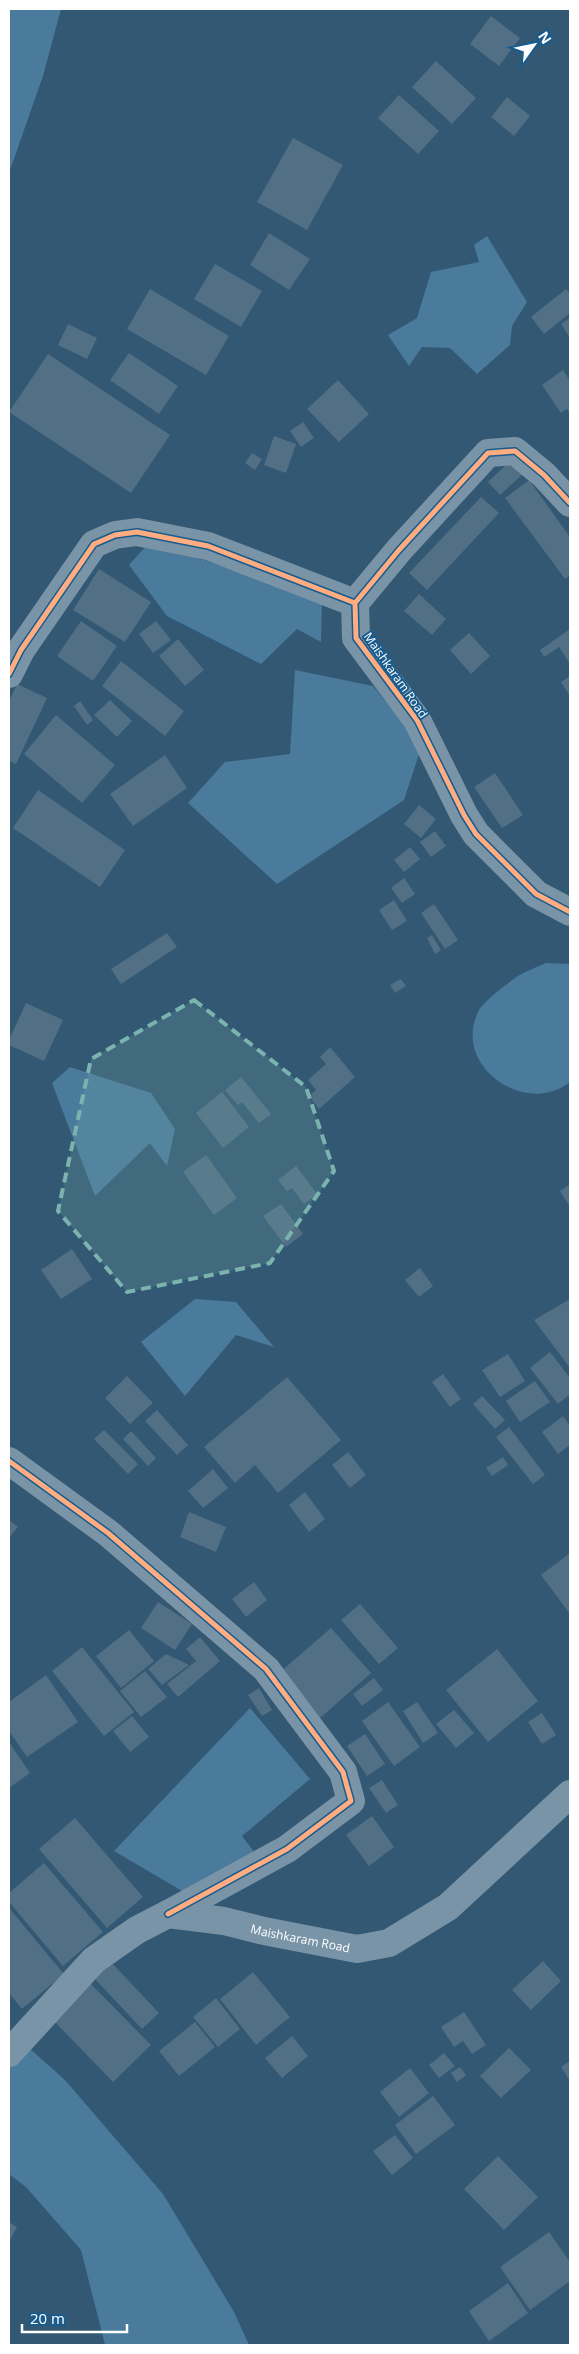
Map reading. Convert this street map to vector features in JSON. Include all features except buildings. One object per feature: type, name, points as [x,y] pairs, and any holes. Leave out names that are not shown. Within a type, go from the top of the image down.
[{"type":"street","points":[[9,674],[21,650],[94,544],[115,535],[137,532],[208,546],[355,603],[399,550],[488,453],[515,451],[544,475],[570,503]]},
{"type":"street","name":"Maishkaram Road","points":[[355,603],[356,638],[417,720],[464,815],[476,834],[536,894],[570,912]]},
{"type":"street","points":[[9,1461],[108,1532],[266,1670],[343,1772],[351,1801],[287,1849],[137,1930],[94,1960],[16,2045]]},
{"type":"street","name":"Maishkaram Road","points":[[168,1914],[224,1921],[264,1931],[357,1949],[388,1943],[448,1907],[570,1794]]},
{"type":"highlighted area","points":[[194,1000],[306,1087],[334,1171],[270,1263],[127,1292],[58,1211],[91,1059]]},
{"type":"water","points":[[9,9],[61,9],[43,76],[9,173]]},
{"type":"water","points":[[487,236],[527,302],[512,326],[510,345],[477,374],[450,348],[422,347],[409,366],[388,335],[417,318],[431,272],[479,262],[474,245]]},
{"type":"water","points":[[146,546],[172,549],[322,601],[321,642],[297,629],[261,664],[167,616],[129,565]]},
{"type":"water","points":[[295,670],[373,686],[422,745],[404,800],[277,884],[188,803],[225,762],[290,754]]},
{"type":"water","points":[[546,963],[570,964],[570,1082],[552,1091],[533,1094],[515,1090],[498,1081],[484,1068],[475,1051],[473,1032],[480,1008],[490,998],[518,976]]},
{"type":"water","points":[[70,1067],[151,1093],[175,1129],[167,1166],[150,1143],[95,1196],[52,1083]]},
{"type":"water","points":[[195,1299],[236,1302],[274,1347],[236,1335],[185,1396],[141,1342]]},
{"type":"water","points":[[250,1708],[310,1779],[242,1836],[258,1857],[211,1908],[114,1851]]},
{"type":"water","points":[[9,2030],[65,2080],[163,2194],[234,2312],[249,2345],[105,2345],[81,2250],[26,2187],[9,2174]]},
{"type":"cycle path","points":[[570,503],[544,475],[515,451],[488,453],[399,550],[355,603],[356,638],[417,720],[464,815],[476,834],[536,894],[570,912]]},
{"type":"cycle path","points":[[9,674],[21,650],[94,544],[115,535],[137,532],[208,546],[355,603]]},
{"type":"cycle path","points":[[9,1461],[108,1533],[266,1669],[343,1772],[351,1801],[287,1849],[168,1914]]}]
